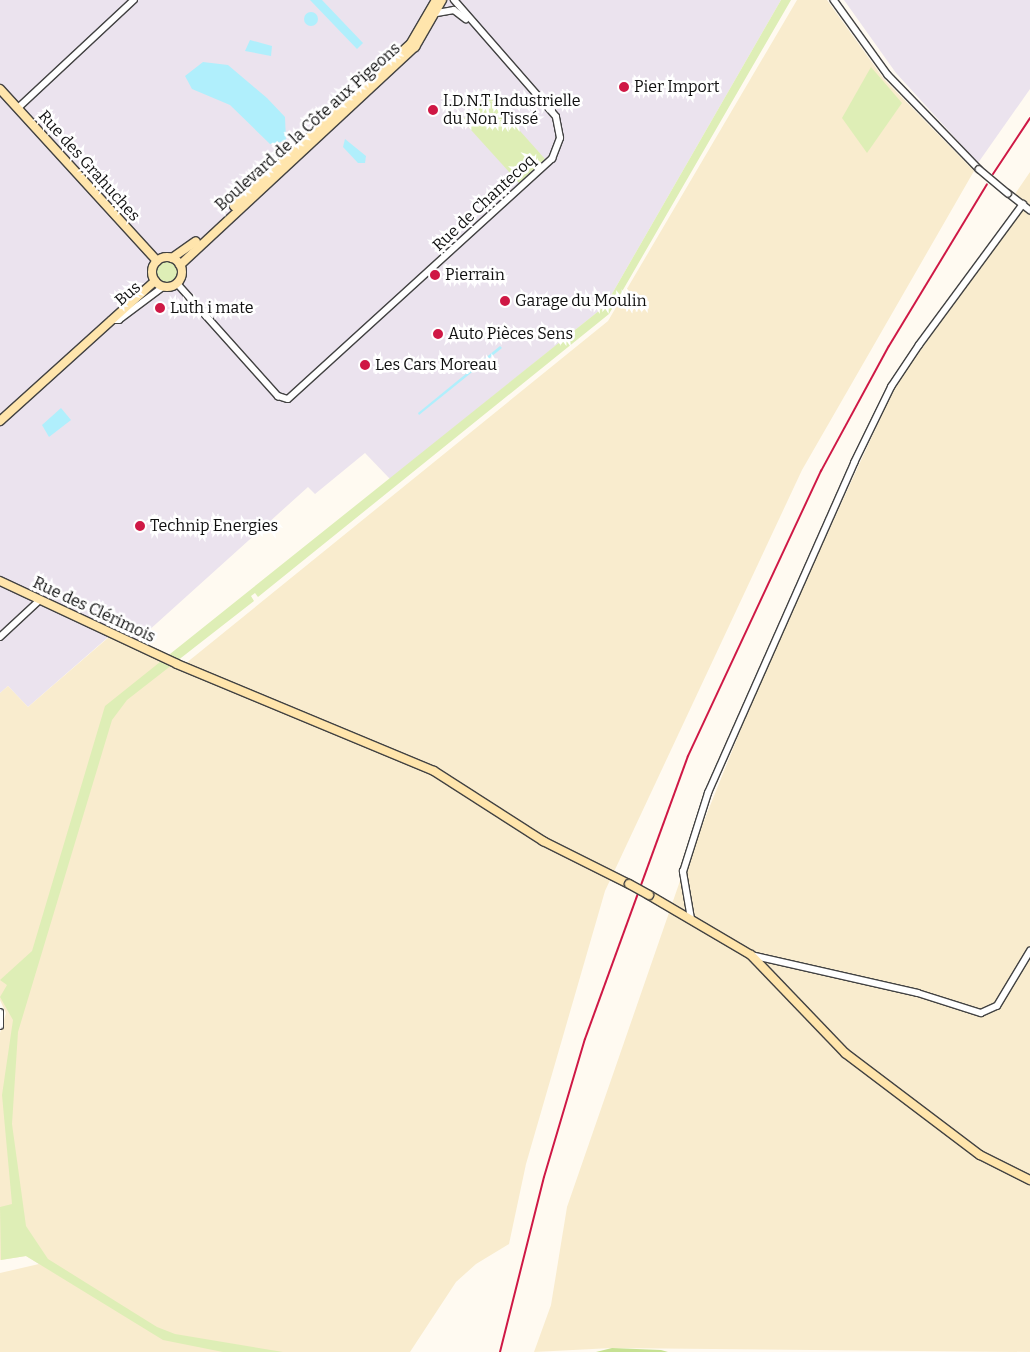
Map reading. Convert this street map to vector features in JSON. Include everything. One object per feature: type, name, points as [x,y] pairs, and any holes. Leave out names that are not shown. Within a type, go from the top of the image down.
[{"type":"street","points":[[18,108],[134,0]]},
{"type":"street","name":"Boulevard de la Côte aux Pigeons","points":[[172,258],[411,43],[436,0]]},
{"type":"street","name":"Boulevard de la Côte aux Pigeons","points":[[180,266],[415,48],[437,13],[442,0]]},
{"type":"street","name":"Rue de Chantecoq","points":[[177,283],[286,399],[554,156],[560,138],[556,117],[454,0]]},
{"type":"street","points":[[834,0],[894,82],[979,170],[1030,210]]},
{"type":"street","points":[[437,13],[460,13],[489,41]]},
{"type":"street","name":"Rue des Grahuches","points":[[0,89],[157,261]]},
{"type":"street","points":[[691,919],[683,872],[708,793],[854,463],[905,366],[1023,204]]},
{"type":"street","points":[[172,258],[180,266],[177,283],[163,287],[155,281],[152,273],[157,261],[172,258]]},
{"type":"street","points":[[0,421],[155,281]]},
{"type":"street","name":"Bus","points":[[111,320],[120,320],[163,287]]},
{"type":"street","name":"Rue des Clérimois","points":[[0,581],[177,664],[434,771],[543,841],[649,895],[691,919],[751,955],[845,1053],[980,1154],[1030,1180]]},
{"type":"street","points":[[0,638],[40,600]]},
{"type":"street","points":[[751,955],[918,993],[981,1013],[997,1006],[1030,951]]},
{"type":"street","points":[[0,1012],[0,1026]]},
{"type":"shaded area","points":[[0,0],[781,0],[605,306],[390,479],[365,453],[315,494],[308,487],[137,641],[114,632],[28,707],[8,686],[0,693]]},
{"type":"shaded area","points":[[797,0],[827,0],[884,79],[974,171],[802,470],[605,891],[526,1164],[509,1244],[476,1264],[456,1282],[410,1352],[0,1352],[0,1273],[39,1264],[26,1256],[0,1260],[0,1033],[6,1013],[0,1000],[0,693],[8,686],[28,707],[109,637],[180,668],[608,321]]},
{"type":"shaded area","points":[[844,0],[1030,0],[1030,89],[978,163],[896,73]]},
{"type":"shaded area","points":[[1030,172],[1030,1352],[612,1348],[534,1352],[551,1305],[567,1207],[681,878],[763,674],[896,384],[1022,210],[1015,194]]},
{"type":"green space","points":[[781,0],[791,0],[609,314],[258,597],[255,593],[251,596],[254,601],[127,700],[112,720],[18,1032],[12,1124],[26,1226],[48,1259],[157,1327],[175,1334],[283,1352],[223,1352],[163,1340],[26,1256],[1,1260],[0,1207],[12,1204],[2,1095],[13,1020],[0,997],[7,985],[0,980],[32,951],[105,706],[605,306]]},
{"type":"green space","points":[[871,67],[902,103],[867,153],[842,118]]},
{"type":"green space","points":[[488,95],[545,159],[519,183],[462,120]]},
{"type":"green space","points":[[167,261],[175,264],[178,272],[175,280],[167,283],[159,280],[156,272],[159,264]]},
{"type":"green space","points":[[612,1348],[661,1350],[668,1352],[596,1352]]},
{"type":"water","points":[[310,0],[322,0],[363,43],[357,49]]},
{"type":"water","points":[[308,12],[314,12],[318,19],[314,26],[308,26],[304,22],[304,16]]},
{"type":"water","points":[[250,40],[272,46],[271,56],[245,51]]},
{"type":"water","points":[[203,62],[228,65],[267,98],[285,117],[286,141],[270,144],[230,105],[192,89],[185,76]]},
{"type":"water","points":[[345,139],[366,156],[365,163],[358,163],[343,147]]},
{"type":"water","points":[[500,346],[502,348],[419,415],[418,413]]},
{"type":"water","points":[[61,408],[71,420],[49,437],[42,425]]},
{"type":"railway","points":[[993,174],[1030,118]]},
{"type":"railway","points":[[500,1352],[544,1177],[585,1039],[688,756],[821,471],[889,346],[987,184]]},
{"type":"place","name":"Pier Import","points":[[624,87]]},
{"type":"place","name":"I.D.N.T Industrielle du Non Tissé","points":[[433,110]]},
{"type":"place","name":"Pierrain","points":[[435,275]]},
{"type":"place","name":"Garage du Moulin","points":[[505,301]]},
{"type":"place","name":"Luth i mate","points":[[160,308]]},
{"type":"place","name":"Auto Pièces Sens","points":[[438,334]]},
{"type":"place","name":"Les Cars Moreau","points":[[365,365]]},
{"type":"place","name":"Technip Energies","points":[[140,526]]}]
